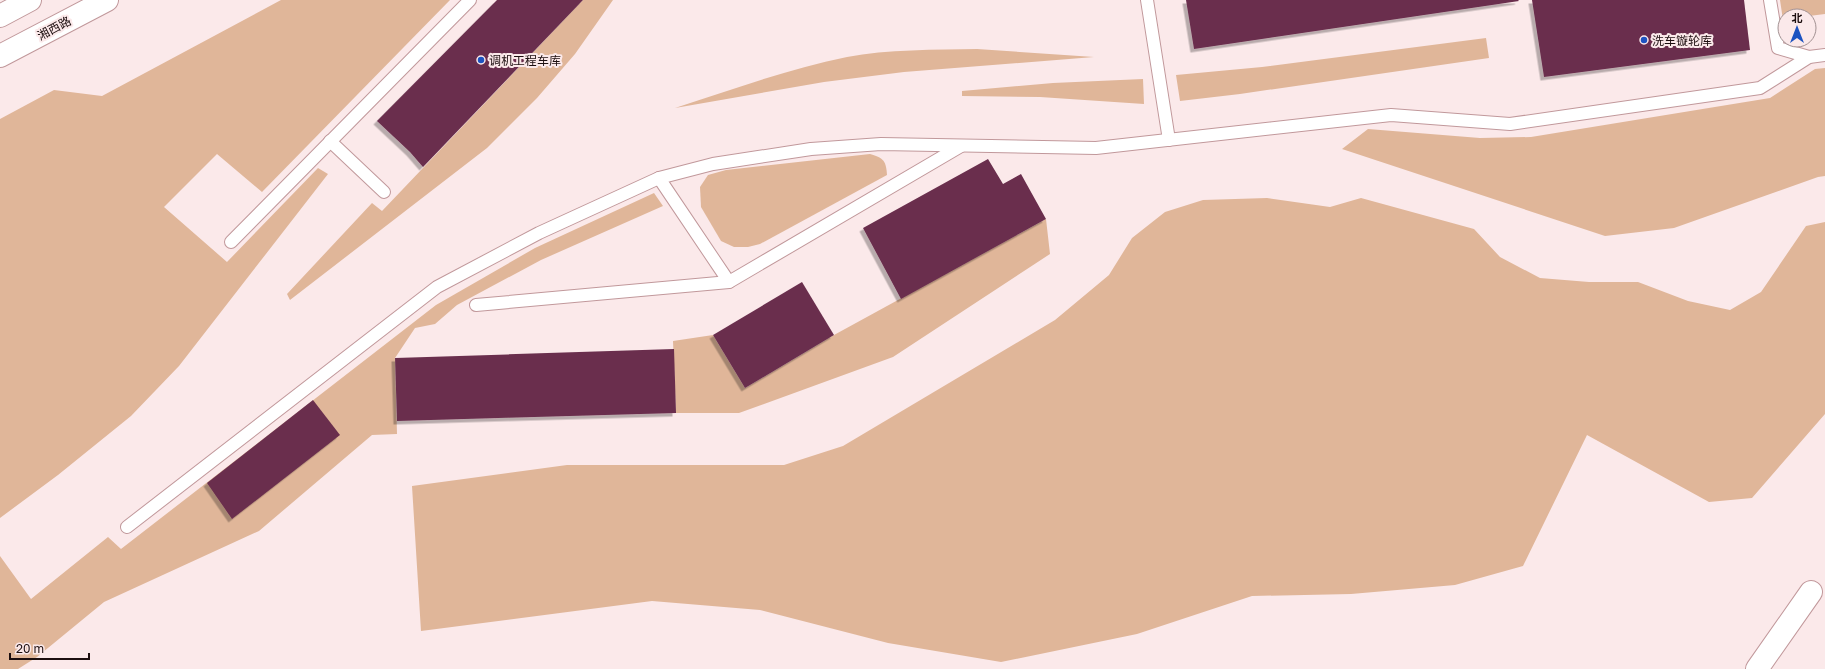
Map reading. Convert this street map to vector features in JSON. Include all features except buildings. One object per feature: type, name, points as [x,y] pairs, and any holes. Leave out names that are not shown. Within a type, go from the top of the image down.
[{"type":"street","points":[[0,16],[30,0]]},
{"type":"street","name":"湘西路","points":[[0,56],[107,0]]},
{"type":"street","points":[[1757,669],[1811,592]]},
{"type":"lane","points":[[231,242],[470,0]]},
{"type":"lane","points":[[1147,0],[1169,140]]},
{"type":"lane","points":[[1770,0],[1778,48],[1809,58]]},
{"type":"lane","points":[[127,527],[437,287],[539,233],[660,178],[713,164],[811,149],[881,144],[1096,148],[1391,115],[1510,124],[1760,88],[1809,58],[1825,55]]},
{"type":"lane","points":[[330,142],[384,192]]},
{"type":"lane","points":[[476,305],[729,282],[962,145]]},
{"type":"lane","points":[[660,178],[729,282]]},
{"type":"shaded area","points":[[281,0],[450,0],[262,192],[217,154],[164,207],[227,262],[318,168],[328,174],[179,366],[131,416],[58,475],[0,518],[0,119],[54,90],[102,96]]},
{"type":"shaded area","points":[[583,0],[613,0],[575,54],[537,98],[487,148],[290,300],[287,294],[372,203],[382,211]]},
{"type":"shaded area","points":[[1780,0],[1825,0],[1825,14],[1817,15],[1817,8],[1781,8]]},
{"type":"shaded area","points":[[1486,38],[1489,58],[1240,94],[1180,101],[1176,75],[1262,67]]},
{"type":"shaded area","points":[[977,49],[1094,57],[904,72],[824,82],[675,108],[781,74],[862,54],[895,51]]},
{"type":"shaded area","points":[[1825,68],[1825,176],[1818,177],[1674,228],[1605,236],[1342,149],[1368,129],[1480,138],[1531,137],[1770,98],[1815,69]]},
{"type":"shaded area","points":[[1143,79],[1144,104],[1040,97],[962,96],[962,91],[1053,83]]},
{"type":"shaded area","points":[[870,154],[878,157],[885,163],[887,175],[760,244],[748,247],[734,247],[721,241],[701,207],[700,187],[708,175],[726,170]]},
{"type":"shaded area","points":[[654,193],[663,206],[541,260],[457,305],[435,324],[415,328],[395,358],[397,434],[372,435],[259,531],[104,602],[37,657],[18,669],[0,669],[0,556],[31,599],[108,537],[121,549],[436,305],[535,248]]},
{"type":"shaded area","points":[[1267,198],[1330,207],[1361,198],[1474,229],[1500,257],[1540,278],[1589,282],[1638,282],[1688,301],[1730,310],[1761,292],[1806,226],[1825,222],[1825,414],[1752,498],[1709,502],[1587,435],[1523,566],[1455,585],[1351,594],[1252,596],[1137,634],[1001,662],[888,643],[760,610],[652,601],[421,631],[412,486],[567,465],[784,465],[843,446],[1055,320],[1109,275],[1132,238],[1165,212],[1203,200]]},
{"type":"shaded area","points":[[1046,219],[1050,254],[893,357],[739,413],[676,413],[673,341],[713,335],[745,388],[834,335]]},
{"type":"place","name":"洗车镟轮库","points":[[1644,40]]},
{"type":"place","name":"调机工程车库","points":[[481,60]]}]
